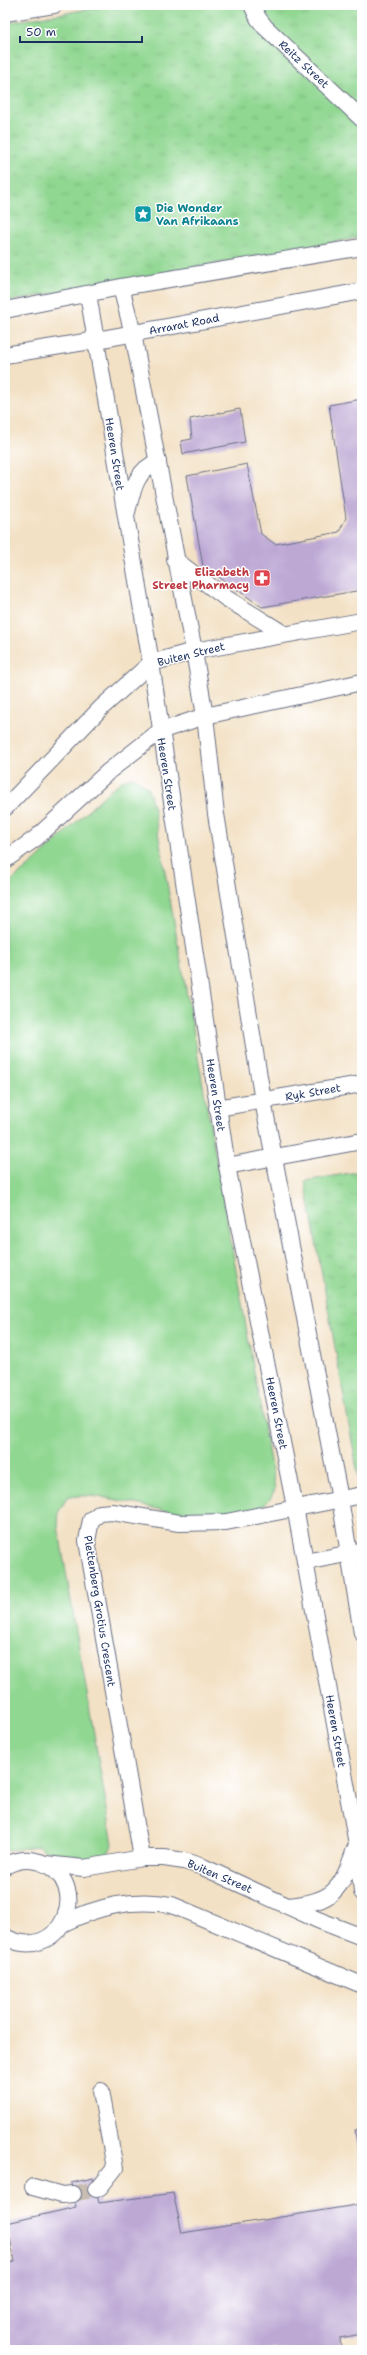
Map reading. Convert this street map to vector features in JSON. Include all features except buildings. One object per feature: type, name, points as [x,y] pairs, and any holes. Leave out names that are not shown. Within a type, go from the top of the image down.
[{"type":"street","points":[[5,13],[54,5]]},
{"type":"street","name":"Reitz Street","points":[[252,5],[258,18],[265,27],[362,119]]},
{"type":"street","points":[[5,310],[121,287],[362,247]]},
{"type":"street","points":[[121,287],[133,334],[175,560],[194,651],[205,716],[216,814],[263,1101],[340,1500],[356,1552],[362,1633]]},
{"type":"street","name":"Arrarat Road","points":[[5,355],[133,334],[362,291]]},
{"type":"street","name":"Heeren Street","points":[[88,294],[151,663],[160,732],[218,1108],[295,1507],[356,1844],[362,1892]]},
{"type":"street","points":[[126,517],[137,480],[146,468],[158,462]]},
{"type":"street","points":[[175,560],[226,598],[284,634]]},
{"type":"street","name":"Buiten Street","points":[[5,808],[101,708],[151,663],[194,651],[362,621]]},
{"type":"street","points":[[5,860],[36,838],[109,771],[160,732],[205,716],[362,682]]},
{"type":"street","name":"Ryk Street","points":[[218,1108],[362,1084]]},
{"type":"street","points":[[228,1166],[362,1141]]},
{"type":"street","name":"Plettenberg Grotius Crescent","points":[[142,1858],[87,1541],[91,1520],[100,1514],[112,1512],[179,1523],[202,1524],[248,1518],[295,1507],[362,1496]]},
{"type":"street","points":[[305,1562],[356,1552]]},
{"type":"street","points":[[288,1906],[317,1902],[334,1893],[348,1872],[356,1844]]},
{"type":"street","name":"Buiten Street","points":[[5,1866],[26,1860],[45,1864],[84,1868],[142,1858],[184,1861],[203,1867],[288,1906],[362,1937]]},
{"type":"street","points":[[45,1864],[54,1870],[66,1886],[68,1905],[62,1924]]},
{"type":"street","points":[[5,1937],[25,1944],[36,1943],[47,1938],[62,1924],[93,1911],[131,1902],[153,1902],[172,1905],[196,1913],[362,1985]]},
{"type":"street","points":[[96,2189],[100,2187],[115,2168],[101,2091]]},
{"type":"street","points":[[33,2187],[64,2195],[73,2194]]},
{"type":"green space","points":[[114,5],[362,5],[362,237],[5,302],[5,23]]},
{"type":"green space","points":[[133,777],[148,788],[154,810],[275,1489],[268,1501],[260,1507],[211,1516],[188,1515],[114,1499],[80,1496],[67,1498],[59,1511],[58,1526],[113,1844],[107,1855],[84,1859],[59,1856],[38,1846],[5,1851],[5,886],[36,860],[110,790],[123,780]]},
{"type":"green space","points":[[362,1171],[362,1474],[358,1475],[305,1181]]},
{"type":"tunnel","points":[[73,2194],[96,2189]]},
{"type":"place","name":"Die Wonder Van Afrikaans","points":[[143,214]]},
{"type":"place","name":"Elizabeth Street Pharmacy","points":[[262,578]]}]
